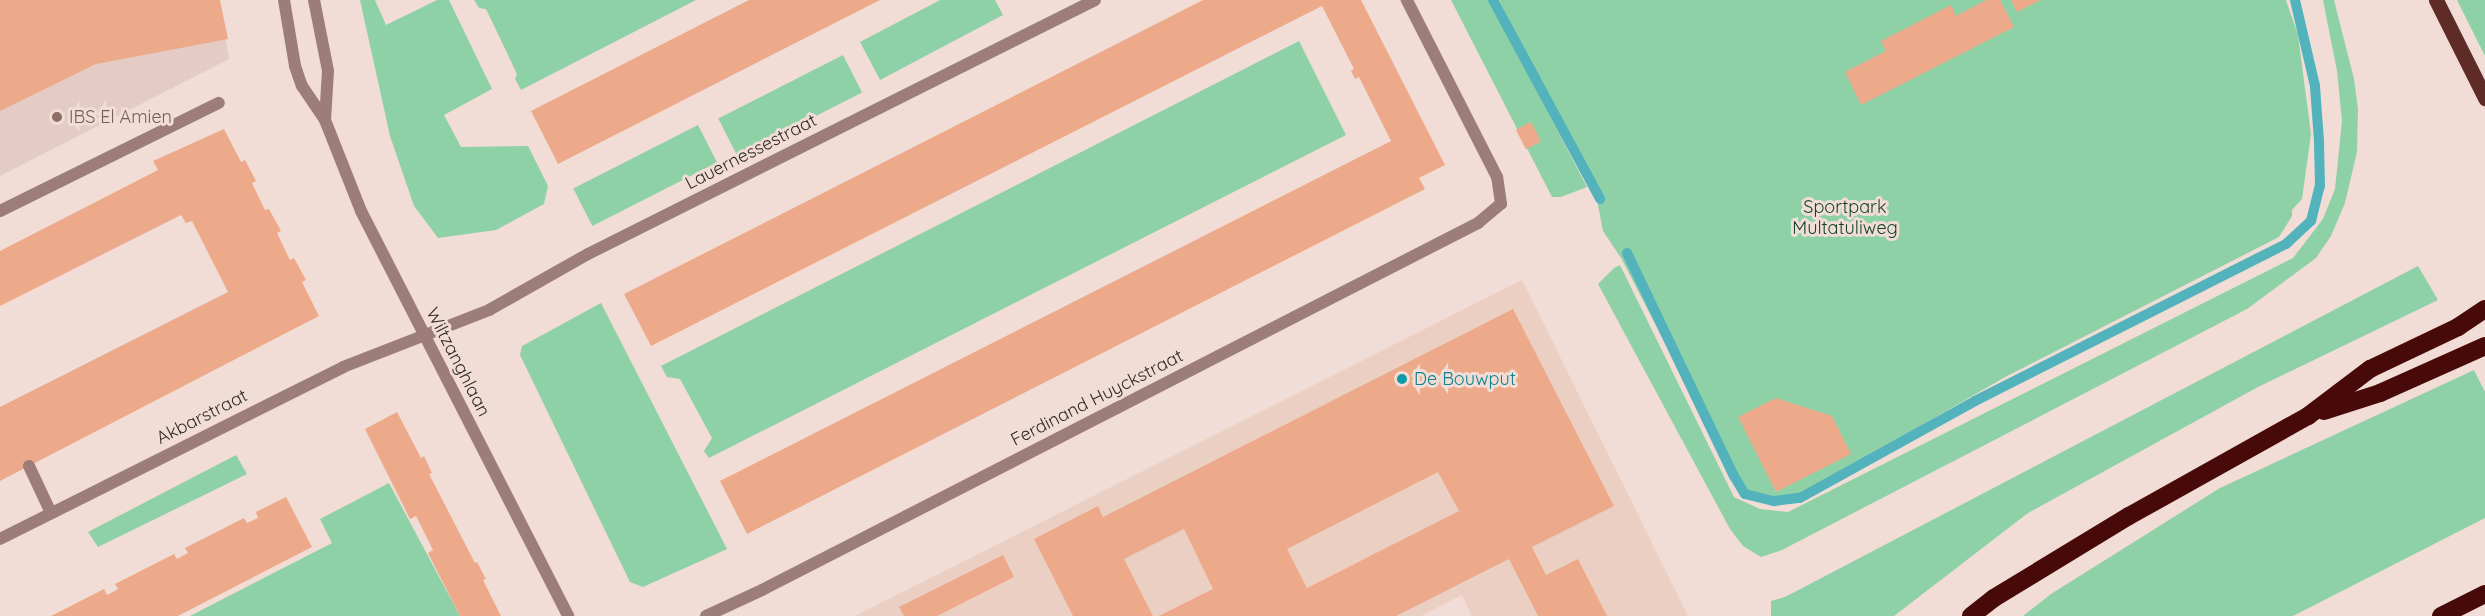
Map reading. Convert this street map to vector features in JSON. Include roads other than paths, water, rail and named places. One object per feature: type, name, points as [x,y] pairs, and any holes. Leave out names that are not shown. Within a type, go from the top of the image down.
[{"type":"highway","points":[[1971,616],[1994,598],[2129,516],[2308,416],[2370,369],[2458,327],[2485,309]]},
{"type":"highway","points":[[2308,416],[2390,389],[2485,346]]},
{"type":"highway","points":[[2441,616],[2485,594]]},
{"type":"main road","points":[[2436,0],[2485,98]]},
{"type":"street","name":"Wiltzanghlaan","points":[[284,0],[298,76],[325,120],[361,212],[568,616]]},
{"type":"street","name":"Wiltzanghlaan","points":[[314,0],[328,71],[325,120]]},
{"type":"street","name":"Lauernessestraat","points":[[423,334],[505,302],[588,254],[1095,0]]},
{"type":"street","name":"Ferdinand Huyckstraat","points":[[706,616],[762,590],[1478,223],[1501,204],[1497,177],[1407,0]]},
{"type":"street","points":[[0,211],[219,104]]},
{"type":"street","name":"Akbarstraat","points":[[0,539],[343,367],[423,334]]},
{"type":"street","points":[[29,466],[51,513]]},
{"type":"waterway","points":[[1493,0],[1600,199]]},
{"type":"waterway","points":[[1627,253],[1734,476],[1745,494],[1774,501],[1800,498],[1975,401],[2286,244],[2311,221],[2320,186],[2319,141],[2315,86],[2295,0]]},
{"type":"place","name":"IBS El Amien","points":[[57,117]]},
{"type":"place","name":"De Bouwput","points":[[1402,379]]},
{"type":"park label","name":"Sportpark Multatuliweg","points":[[1845,218]]}]
